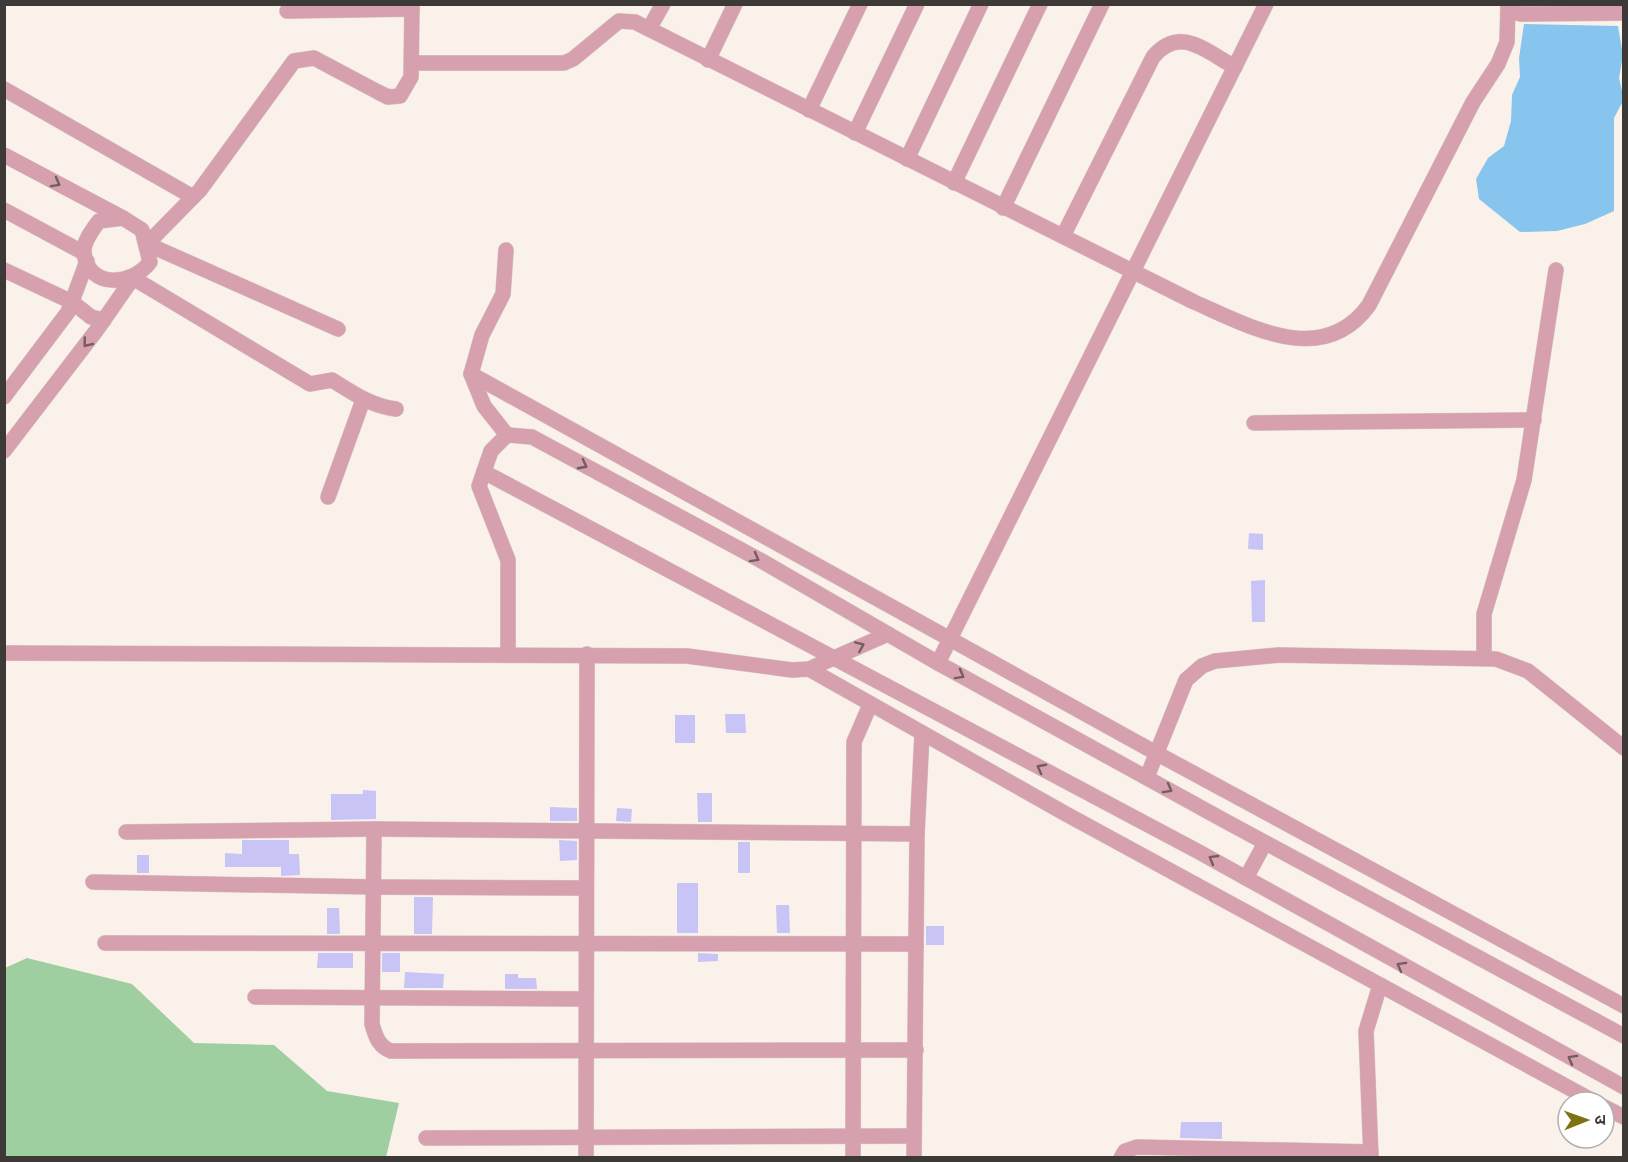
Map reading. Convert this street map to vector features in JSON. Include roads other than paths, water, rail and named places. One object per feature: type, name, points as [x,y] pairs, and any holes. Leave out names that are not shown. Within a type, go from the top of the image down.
[{"type":"street","points":[[649,29],[663,4]]},
{"type":"street","points":[[708,60],[735,4]]},
{"type":"street","points":[[809,110],[860,4]]},
{"type":"street","points":[[855,133],[917,4]]},
{"type":"street","points":[[907,159],[981,4]]},
{"type":"street","points":[[954,183],[1040,4]]},
{"type":"street","points":[[1004,208],[1102,4]]},
{"type":"street","points":[[938,663],[1266,4]]},
{"type":"street","points":[[412,63],[554,64],[573,59],[619,21],[626,20],[649,29],[1004,208],[1133,269],[1194,302],[1279,337],[1318,337],[1353,324],[1369,305],[1473,102],[1498,64],[1507,42],[1508,5]]},
{"type":"street","points":[[1508,5],[1521,14],[1623,14]]},
{"type":"street","points":[[147,244],[193,197],[294,61],[314,58],[378,93],[394,98],[400,96],[407,86],[412,63],[412,7],[287,11]]},
{"type":"street","points":[[1063,236],[1153,57],[1164,44],[1179,40],[1188,42],[1234,67]]},
{"type":"street","points":[[4,89],[193,197]]},
{"type":"street","points":[[4,155],[142,230],[150,262],[143,272],[133,278],[121,281],[108,280],[97,274],[85,257],[4,210]]},
{"type":"street","points":[[4,397],[68,312],[85,257],[86,242],[99,221],[123,218]]},
{"type":"street","points":[[147,244],[338,329]]},
{"type":"street","points":[[506,250],[503,294],[482,335],[471,374],[484,406],[507,435],[532,437],[760,561],[938,663],[1265,843],[1623,1036]]},
{"type":"street","points":[[4,270],[72,302],[91,317],[104,320]]},
{"type":"street","points":[[1484,658],[1484,614],[1524,480],[1556,270]]},
{"type":"street","points":[[4,451],[104,320],[133,278]]},
{"type":"street","points":[[133,278],[310,384],[332,380],[363,400],[381,407],[396,409]]},
{"type":"street","points":[[471,374],[950,640],[1623,1006]]},
{"type":"street","points":[[328,497],[363,400]]},
{"type":"street","points":[[1254,423],[1534,420]]},
{"type":"street","points":[[507,435],[491,451],[479,486],[508,560],[508,655]]},
{"type":"street","points":[[484,472],[1246,878],[1623,1087]]},
{"type":"street","points":[[4,653],[587,654],[710,657],[778,669],[808,669],[888,634]]},
{"type":"street","points":[[586,1158],[587,654]]},
{"type":"street","points":[[1147,777],[1186,680],[1202,666],[1215,661],[1279,655],[1484,658],[1514,664],[1528,671],[1623,748]]},
{"type":"street","points":[[808,669],[922,734],[1573,1090]]},
{"type":"street","points":[[853,1158],[854,742],[870,705]]},
{"type":"street","points":[[914,1158],[917,834],[922,734]]},
{"type":"street","points":[[374,829],[372,1024],[376,1038],[382,1047],[391,1051],[916,1050]]},
{"type":"street","points":[[126,832],[374,829],[917,834]]},
{"type":"street","points":[[1246,878],[1265,843]]},
{"type":"street","points":[[93,882],[586,888]]},
{"type":"street","points":[[105,943],[373,941],[586,944],[916,944]]},
{"type":"street","points":[[1120,1158],[1125,1151],[1137,1147],[1175,1152],[1371,1155],[1366,1031],[1380,985]]},
{"type":"street","points":[[255,997],[585,999]]},
{"type":"street","points":[[426,1138],[914,1136]]},
{"type":"water","points":[[1524,24],[1618,26],[1623,55],[1619,78],[1624,99],[1614,118],[1614,211],[1585,224],[1557,231],[1520,232],[1479,199],[1476,179],[1488,158],[1504,146],[1511,121],[1512,95],[1520,77],[1519,58]]}]
